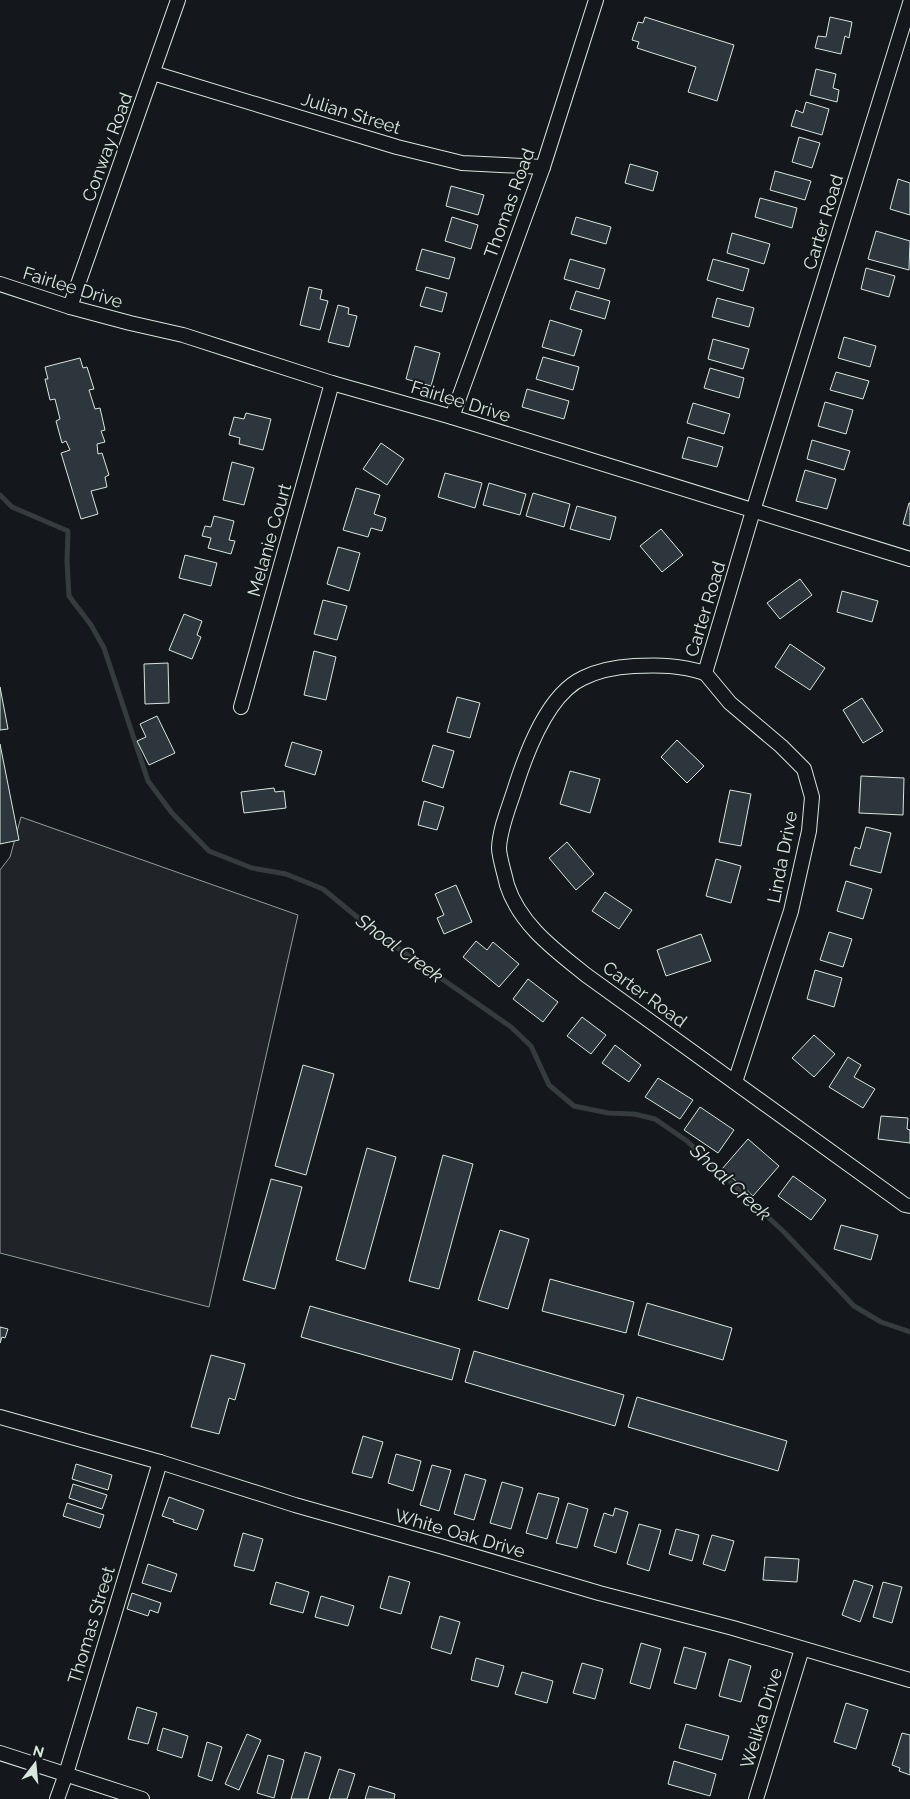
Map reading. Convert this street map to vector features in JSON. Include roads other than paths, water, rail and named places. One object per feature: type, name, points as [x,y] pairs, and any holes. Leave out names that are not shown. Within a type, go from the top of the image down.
[{"type":"street","name":"Conway Road","points":[[70,307],[178,0]]},
{"type":"street","name":"Thomas Road","points":[[452,417],[543,167],[596,0]]},
{"type":"street","name":"Carter Road","points":[[910,3],[706,673],[682,666],[614,667],[581,678],[560,695],[543,720],[526,753],[505,820],[499,848],[508,886],[519,910],[540,938],[586,975],[904,1205],[910,1206]]},
{"type":"street","name":"Julian Street","points":[[153,73],[397,147],[462,163],[543,167]]},
{"type":"street","name":"Fairlee Drive","points":[[0,284],[70,307],[130,323],[183,334],[332,383],[452,417],[910,560]]},
{"type":"street","name":"Melanie Court","points":[[241,707],[332,383]]},
{"type":"street","name":"Linda Drive","points":[[706,673],[730,703],[804,769],[812,797],[809,831],[791,911],[736,1082]]},
{"type":"street","name":"White Oak Drive","points":[[0,1417],[160,1462],[294,1505],[598,1593],[733,1628],[910,1680]]},
{"type":"street","name":"Thomas Street","points":[[57,1799],[160,1462]]},
{"type":"street","name":"Welika Drive","points":[[756,1799],[802,1649]]},
{"type":"street","points":[[0,1753],[142,1799]]},
{"type":"waterway","name":"Shoal Creek","points":[[0,495],[12,507],[68,531],[69,596],[91,625],[104,648],[148,781],[172,813],[209,851],[252,868],[286,874],[323,889],[379,935],[511,1027],[531,1046],[549,1085],[574,1106],[608,1113],[634,1114],[655,1119],[687,1141],[784,1232],[854,1306],[881,1322],[910,1332]]}]
